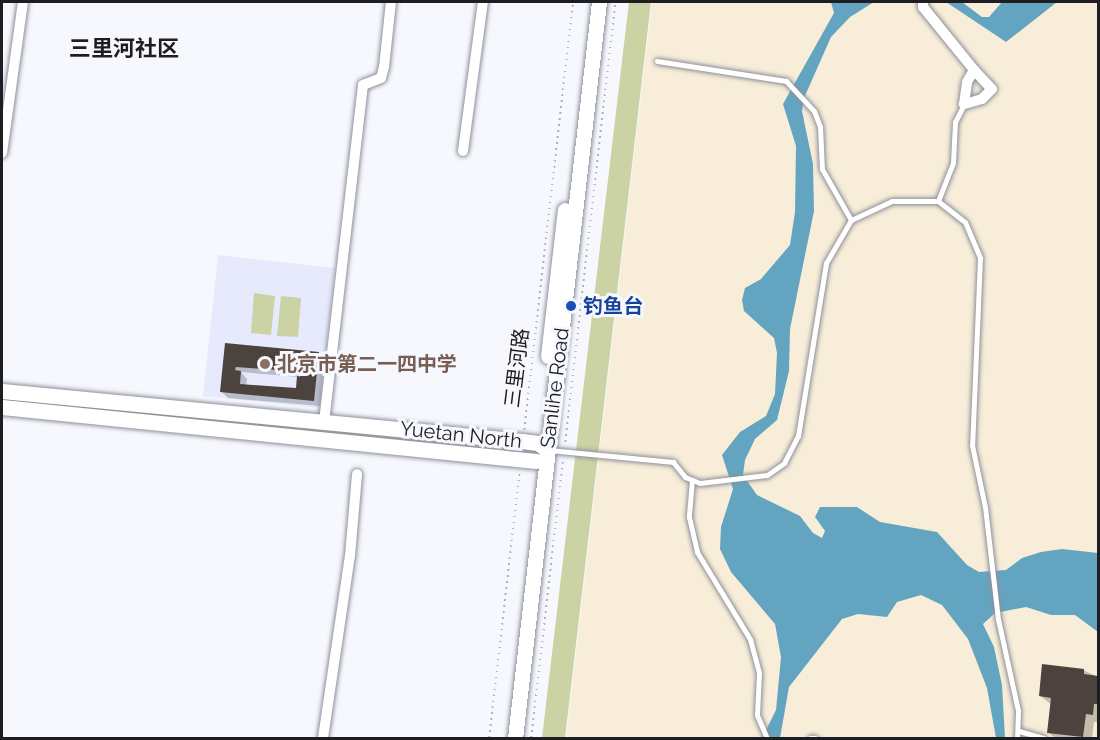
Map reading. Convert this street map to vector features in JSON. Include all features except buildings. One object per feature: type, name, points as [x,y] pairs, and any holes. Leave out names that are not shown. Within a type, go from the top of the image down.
[{"type":"main road","name":"Sanlihe Road","points":[[506,738],[533,451],[590,2]]},
{"type":"main road","name":"Sanlihe Road","points":[[515,738],[533,451],[599,2]]},
{"type":"main road","name":"Yuetan North","points":[[2,391],[324,422],[533,451]]},
{"type":"main road","name":"Yuetan North","points":[[2,407],[533,451]]},
{"type":"street","points":[[2,153],[23,2]]},
{"type":"street","points":[[324,422],[363,85],[381,78],[391,2]]},
{"type":"street","points":[[463,152],[483,2]]},
{"type":"street","points":[[923,2],[974,70],[992,89],[982,99],[964,104],[967,82],[974,70]]},
{"type":"street","points":[[324,738],[350,556],[357,474]]},
{"type":"lane","points":[[657,61],[786,81],[814,111],[820,127],[822,169],[851,220]]},
{"type":"lane","points":[[938,201],[952,163],[956,122],[964,104]]},
{"type":"lane","points":[[533,451],[673,462],[692,480],[700,483],[752,474],[767,475],[784,463],[798,436],[826,263],[851,220],[891,201],[938,201],[965,222],[980,258],[972,445],[985,507],[990,569],[998,619],[1018,711],[1017,738]]},
{"type":"lane","points":[[692,480],[689,517],[697,552],[750,639],[759,673],[757,715],[767,738]]},
{"type":"lane","points":[[1019,731],[1044,738]]},
{"type":"lane","points":[[810,738],[815,738]]},
{"type":"path","name":"三里河路","points":[[489,738],[533,451],[573,2]]},
{"type":"path","points":[[531,738],[615,2]]},
{"type":"shaded area","points":[[652,2],[1095,2],[1098,10],[1098,738],[566,738]]},
{"type":"shaded area","name":"北京市第二一四中学","points":[[218,255],[335,268],[320,408],[203,396]]},
{"type":"green space","points":[[629,2],[651,2],[565,738],[542,738]]},
{"type":"green space","points":[[254,293],[275,296],[271,335],[251,333]]},
{"type":"green space","points":[[281,296],[301,298],[298,337],[277,336]]},
{"type":"water","points":[[831,2],[874,2],[850,17],[831,37],[804,98],[802,111],[813,164],[814,211],[790,329],[789,371],[777,420],[755,439],[745,460],[743,475],[757,495],[800,516],[813,533],[822,538],[825,531],[815,517],[820,507],[857,507],[880,522],[937,532],[967,565],[979,572],[1006,570],[1022,558],[1041,552],[1062,549],[1098,553],[1098,632],[1075,615],[1051,615],[1026,607],[995,613],[983,624],[994,647],[1002,685],[1005,738],[996,738],[987,688],[968,639],[942,605],[921,595],[897,602],[887,617],[858,614],[842,619],[789,687],[780,738],[762,738],[776,710],[781,657],[775,624],[731,572],[720,549],[721,527],[733,489],[722,455],[740,432],[766,416],[775,394],[777,353],[774,338],[744,311],[742,300],[745,288],[761,279],[790,245],[795,212],[796,146],[783,104],[834,13]]},
{"type":"water","points":[[946,2],[962,2],[982,17],[989,17],[1002,2],[1057,2],[1006,42]]},
{"type":"place","name":"钓鱼台","points":[[571,306]]},
{"type":"place","name":"北京市第二一四中学","points":[[265,364]]},
{"type":"district","name":"三里河社区","points":[[124,49]]}]
